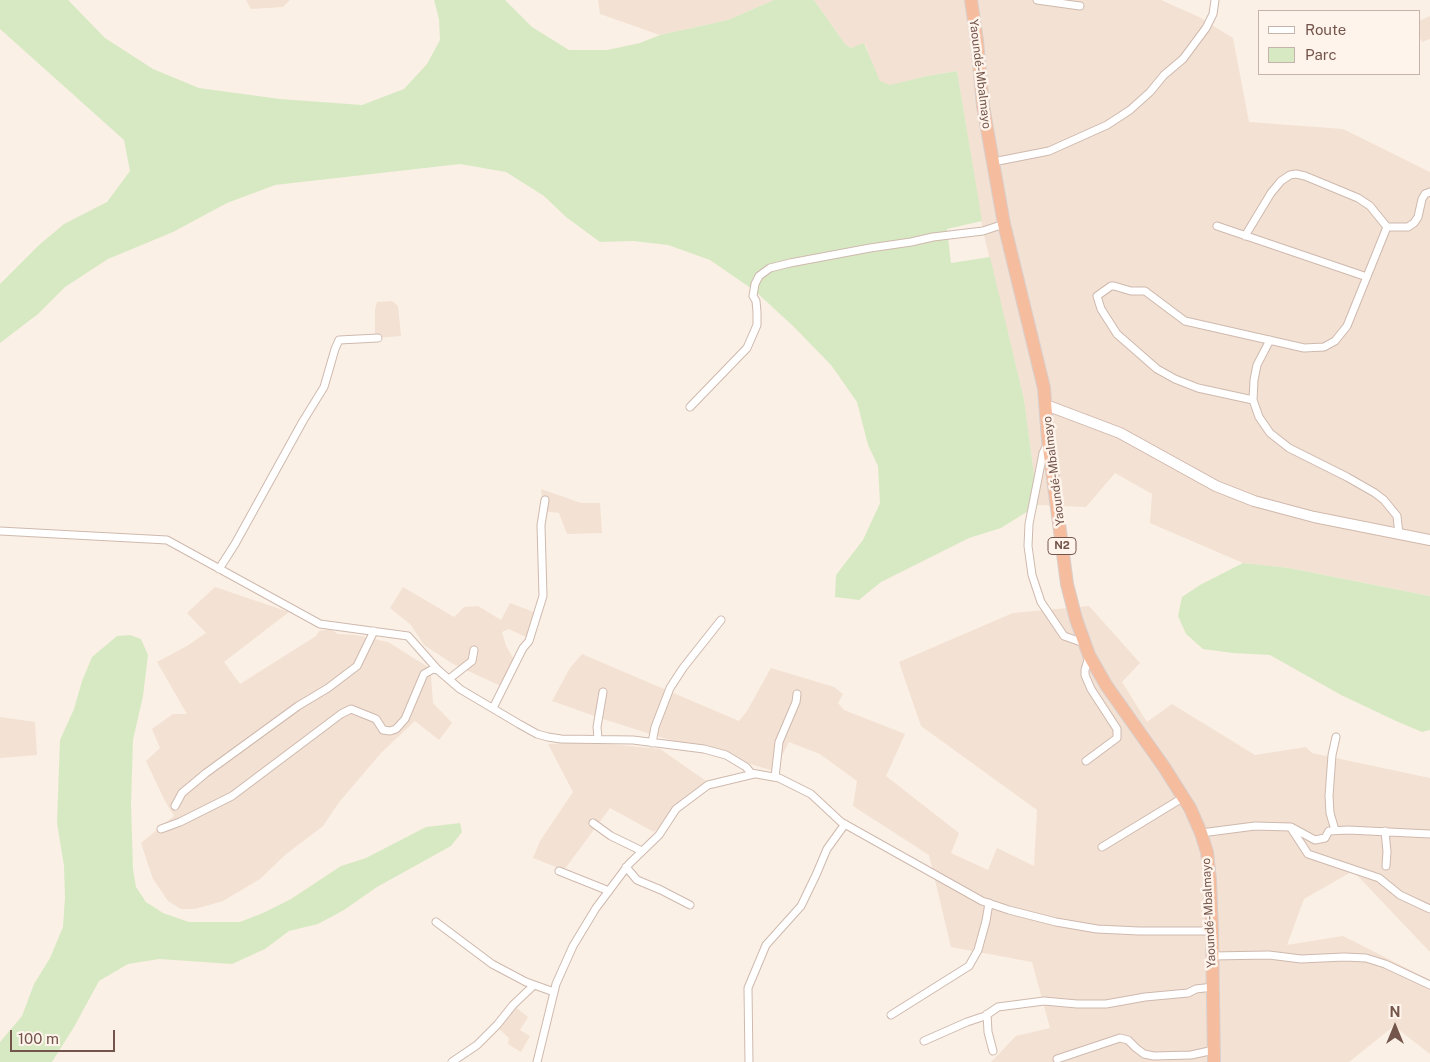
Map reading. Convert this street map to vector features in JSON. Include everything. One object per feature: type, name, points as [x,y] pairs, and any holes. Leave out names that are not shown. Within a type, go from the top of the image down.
[{"type":"highway","name":"Yaoundé-Mbalmayo","points":[[970,0],[977,41],[983,106],[1004,224],[1018,288],[1041,371],[1067,584],[1089,655],[1106,686],[1184,797],[1202,833],[1207,852],[1212,931],[1214,1056]]},
{"type":"main road","points":[[1046,405],[1120,433],[1216,486],[1254,501],[1285,510],[1430,540]]},
{"type":"street","points":[[1038,0],[1080,6]]},
{"type":"street","points":[[993,162],[1049,151],[1107,125],[1130,110],[1150,92],[1164,74],[1183,59],[1206,28],[1213,14],[1215,0]]},
{"type":"street","points":[[1244,236],[1271,193],[1281,181],[1290,175],[1296,174],[1358,198],[1370,206],[1387,227]]},
{"type":"street","points":[[1387,227],[1408,227],[1414,223],[1418,217],[1422,199],[1425,194],[1430,192]]},
{"type":"street","points":[[690,406],[747,348],[757,325],[756,306],[753,296],[755,284],[760,276],[770,268],[870,248],[983,230],[1004,224]]},
{"type":"street","points":[[1217,226],[1366,277]]},
{"type":"street","points":[[1253,400],[1198,388],[1157,370],[1111,327],[1101,309],[1097,296],[1111,286],[1131,291],[1145,291],[1185,320],[1311,349],[1330,344],[1338,338],[1347,326],[1387,227]]},
{"type":"street","points":[[219,569],[324,387],[339,340],[378,338]]},
{"type":"street","points":[[1270,340],[1257,365],[1254,380],[1253,400],[1258,417],[1279,442],[1298,454],[1367,488],[1384,500],[1397,516],[1399,534]]},
{"type":"street","points":[[1048,440],[1029,524],[1028,546],[1032,575],[1041,602],[1064,636],[1084,643]]},
{"type":"street","points":[[493,708],[523,648],[529,641],[542,601],[541,526],[545,500]]},
{"type":"street","points":[[0,531],[166,540],[320,624],[408,636],[438,670],[460,689],[537,734],[561,739],[598,739],[652,743],[704,749],[726,755],[746,766],[751,773],[775,778],[811,794],[845,824],[988,903],[1009,910],[1056,922],[1097,928],[1139,931],[1212,931]]},
{"type":"street","points":[[652,743],[655,727],[670,688],[683,668],[722,620]]},
{"type":"street","points":[[175,806],[182,792],[206,773],[357,666],[374,631]]},
{"type":"street","points":[[449,679],[472,661],[474,650]]},
{"type":"street","points":[[1086,761],[1117,738],[1118,733],[1091,689],[1085,675],[1089,655]]},
{"type":"street","points":[[161,829],[232,796],[341,714],[351,710],[376,719],[384,730],[396,730],[405,719],[424,674],[428,670],[438,670]]},
{"type":"street","points":[[598,739],[597,727],[603,692]]},
{"type":"street","points":[[775,778],[779,742],[796,702],[797,694]]},
{"type":"street","points":[[1335,830],[1330,813],[1329,796],[1332,754],[1336,737]]},
{"type":"street","points":[[538,1062],[556,984],[573,946],[626,867],[659,835],[676,809],[708,784],[755,774]]},
{"type":"street","points":[[1102,847],[1184,797]]},
{"type":"street","points":[[593,823],[612,836],[642,851]]},
{"type":"street","points":[[749,1062],[748,988],[766,945],[801,906],[827,849],[845,824]]},
{"type":"street","points":[[1202,833],[1254,826],[1291,827],[1315,840],[1325,838],[1329,831],[1335,830],[1430,834]]},
{"type":"street","points":[[1291,827],[1308,854],[1379,878],[1400,895],[1430,909]]},
{"type":"street","points":[[1386,831],[1386,866]]},
{"type":"street","points":[[626,867],[637,880],[661,890],[690,906]]},
{"type":"street","points":[[559,871],[609,891]]},
{"type":"street","points":[[891,1015],[969,966],[978,950],[986,921],[988,903]]},
{"type":"street","points":[[436,922],[492,964],[534,985],[554,992]]},
{"type":"street","points":[[1212,956],[1269,955],[1301,959],[1344,956],[1366,958],[1385,964],[1430,985]]},
{"type":"street","points":[[452,1062],[477,1045],[534,985]]},
{"type":"street","points":[[924,1041],[987,1014],[998,1007],[1044,1002],[1106,1004],[1145,997],[1188,993],[1196,988],[1213,987]]},
{"type":"street","points":[[987,1014],[988,1032],[993,1051]]},
{"type":"street","points":[[1057,1059],[1120,1038],[1128,1040],[1144,1054],[1154,1056],[1191,1054],[1214,1056]]},
{"type":"shaded area","points":[[246,0],[290,0],[283,7],[251,9]]},
{"type":"shaded area","points":[[598,0],[774,0],[728,20],[660,35],[600,14]]},
{"type":"shaded area","points":[[814,0],[1161,0],[1199,17],[1233,38],[1249,122],[1343,129],[1430,172],[1430,596],[1289,568],[1243,563],[1150,523],[1152,494],[1115,473],[1086,507],[1038,505],[1024,399],[983,231],[957,71],[927,76],[889,86],[879,81],[865,44],[851,48],[845,44]]},
{"type":"shaded area","points":[[1430,16],[1430,39],[1422,42],[1420,38],[1420,21]]},
{"type":"shaded area","points":[[392,301],[398,306],[401,336],[375,338],[375,309],[377,302]]},
{"type":"shaded area","points":[[541,489],[581,503],[600,503],[602,533],[567,534],[559,513],[544,511]]},
{"type":"shaded area","points":[[215,587],[289,612],[224,662],[240,684],[316,636],[319,631],[330,629],[338,634],[356,635],[388,642],[428,667],[431,675],[433,703],[452,723],[439,740],[415,721],[382,752],[340,801],[323,826],[285,855],[260,879],[223,901],[195,909],[181,909],[168,901],[153,879],[141,843],[174,816],[146,761],[160,748],[152,729],[173,714],[187,714],[157,662],[187,646],[206,633],[187,613]]},
{"type":"shaded area","points":[[403,587],[454,617],[464,607],[478,606],[501,620],[510,603],[539,614],[530,639],[509,629],[502,632],[506,646],[515,661],[503,687],[453,664],[424,645],[411,625],[390,608]]},
{"type":"shaded area","points":[[1089,606],[1140,663],[1122,682],[1147,722],[1172,704],[1255,755],[1306,747],[1312,753],[1430,778],[1430,952],[1353,871],[1304,899],[1287,945],[1343,936],[1430,980],[1430,1054],[1394,1026],[1349,1062],[991,1062],[1016,1036],[1050,1028],[1032,962],[951,947],[929,855],[853,806],[857,781],[820,754],[789,742],[774,771],[747,763],[733,754],[706,746],[677,742],[552,701],[570,668],[582,654],[739,721],[747,711],[771,668],[834,687],[843,694],[838,703],[844,710],[905,734],[886,776],[959,833],[951,853],[988,870],[997,848],[1034,866],[1037,810],[921,726],[899,662],[1013,613]]},
{"type":"shaded area","points":[[0,717],[35,722],[37,755],[0,758]]},
{"type":"shaded area","points":[[588,742],[660,749],[709,783],[654,832],[610,808],[564,870],[533,858],[540,841],[573,792],[548,744]]},
{"type":"shaded area","points":[[513,1005],[528,1017],[520,1030],[530,1036],[521,1052],[508,1044],[509,1038],[499,1029]]},
{"type":"green space","points":[[0,0],[68,0],[105,38],[153,69],[199,88],[280,99],[362,105],[404,89],[427,64],[440,40],[439,19],[434,0],[505,0],[532,27],[569,50],[607,50],[640,43],[660,35],[728,20],[774,0],[814,0],[845,44],[851,48],[864,43],[880,81],[890,85],[957,71],[982,221],[947,229],[951,263],[990,257],[1024,399],[1038,505],[1001,528],[969,538],[881,582],[859,600],[835,597],[836,575],[863,540],[880,503],[878,466],[868,445],[857,402],[831,365],[755,291],[710,260],[668,245],[633,241],[600,242],[566,217],[544,196],[506,172],[460,164],[275,185],[227,203],[173,232],[108,259],[65,287],[38,314],[0,343],[0,284],[39,245],[64,224],[107,202],[130,171],[124,140],[0,29]]},
{"type":"green space","points":[[1243,563],[1289,568],[1430,596],[1430,730],[1422,732],[1396,721],[1341,695],[1270,655],[1203,649],[1186,634],[1178,616],[1182,597],[1200,585]]},
{"type":"green space","points":[[130,635],[141,639],[148,655],[143,696],[133,740],[131,805],[133,869],[136,887],[146,902],[163,913],[189,922],[240,922],[291,899],[341,866],[366,858],[426,827],[460,823],[462,832],[451,846],[377,887],[344,910],[318,924],[289,931],[265,949],[232,964],[159,959],[128,964],[99,981],[52,1062],[0,1062],[0,1042],[22,1016],[34,984],[50,958],[63,927],[65,897],[64,866],[57,823],[60,740],[74,709],[82,681],[92,657],[117,636]]}]
